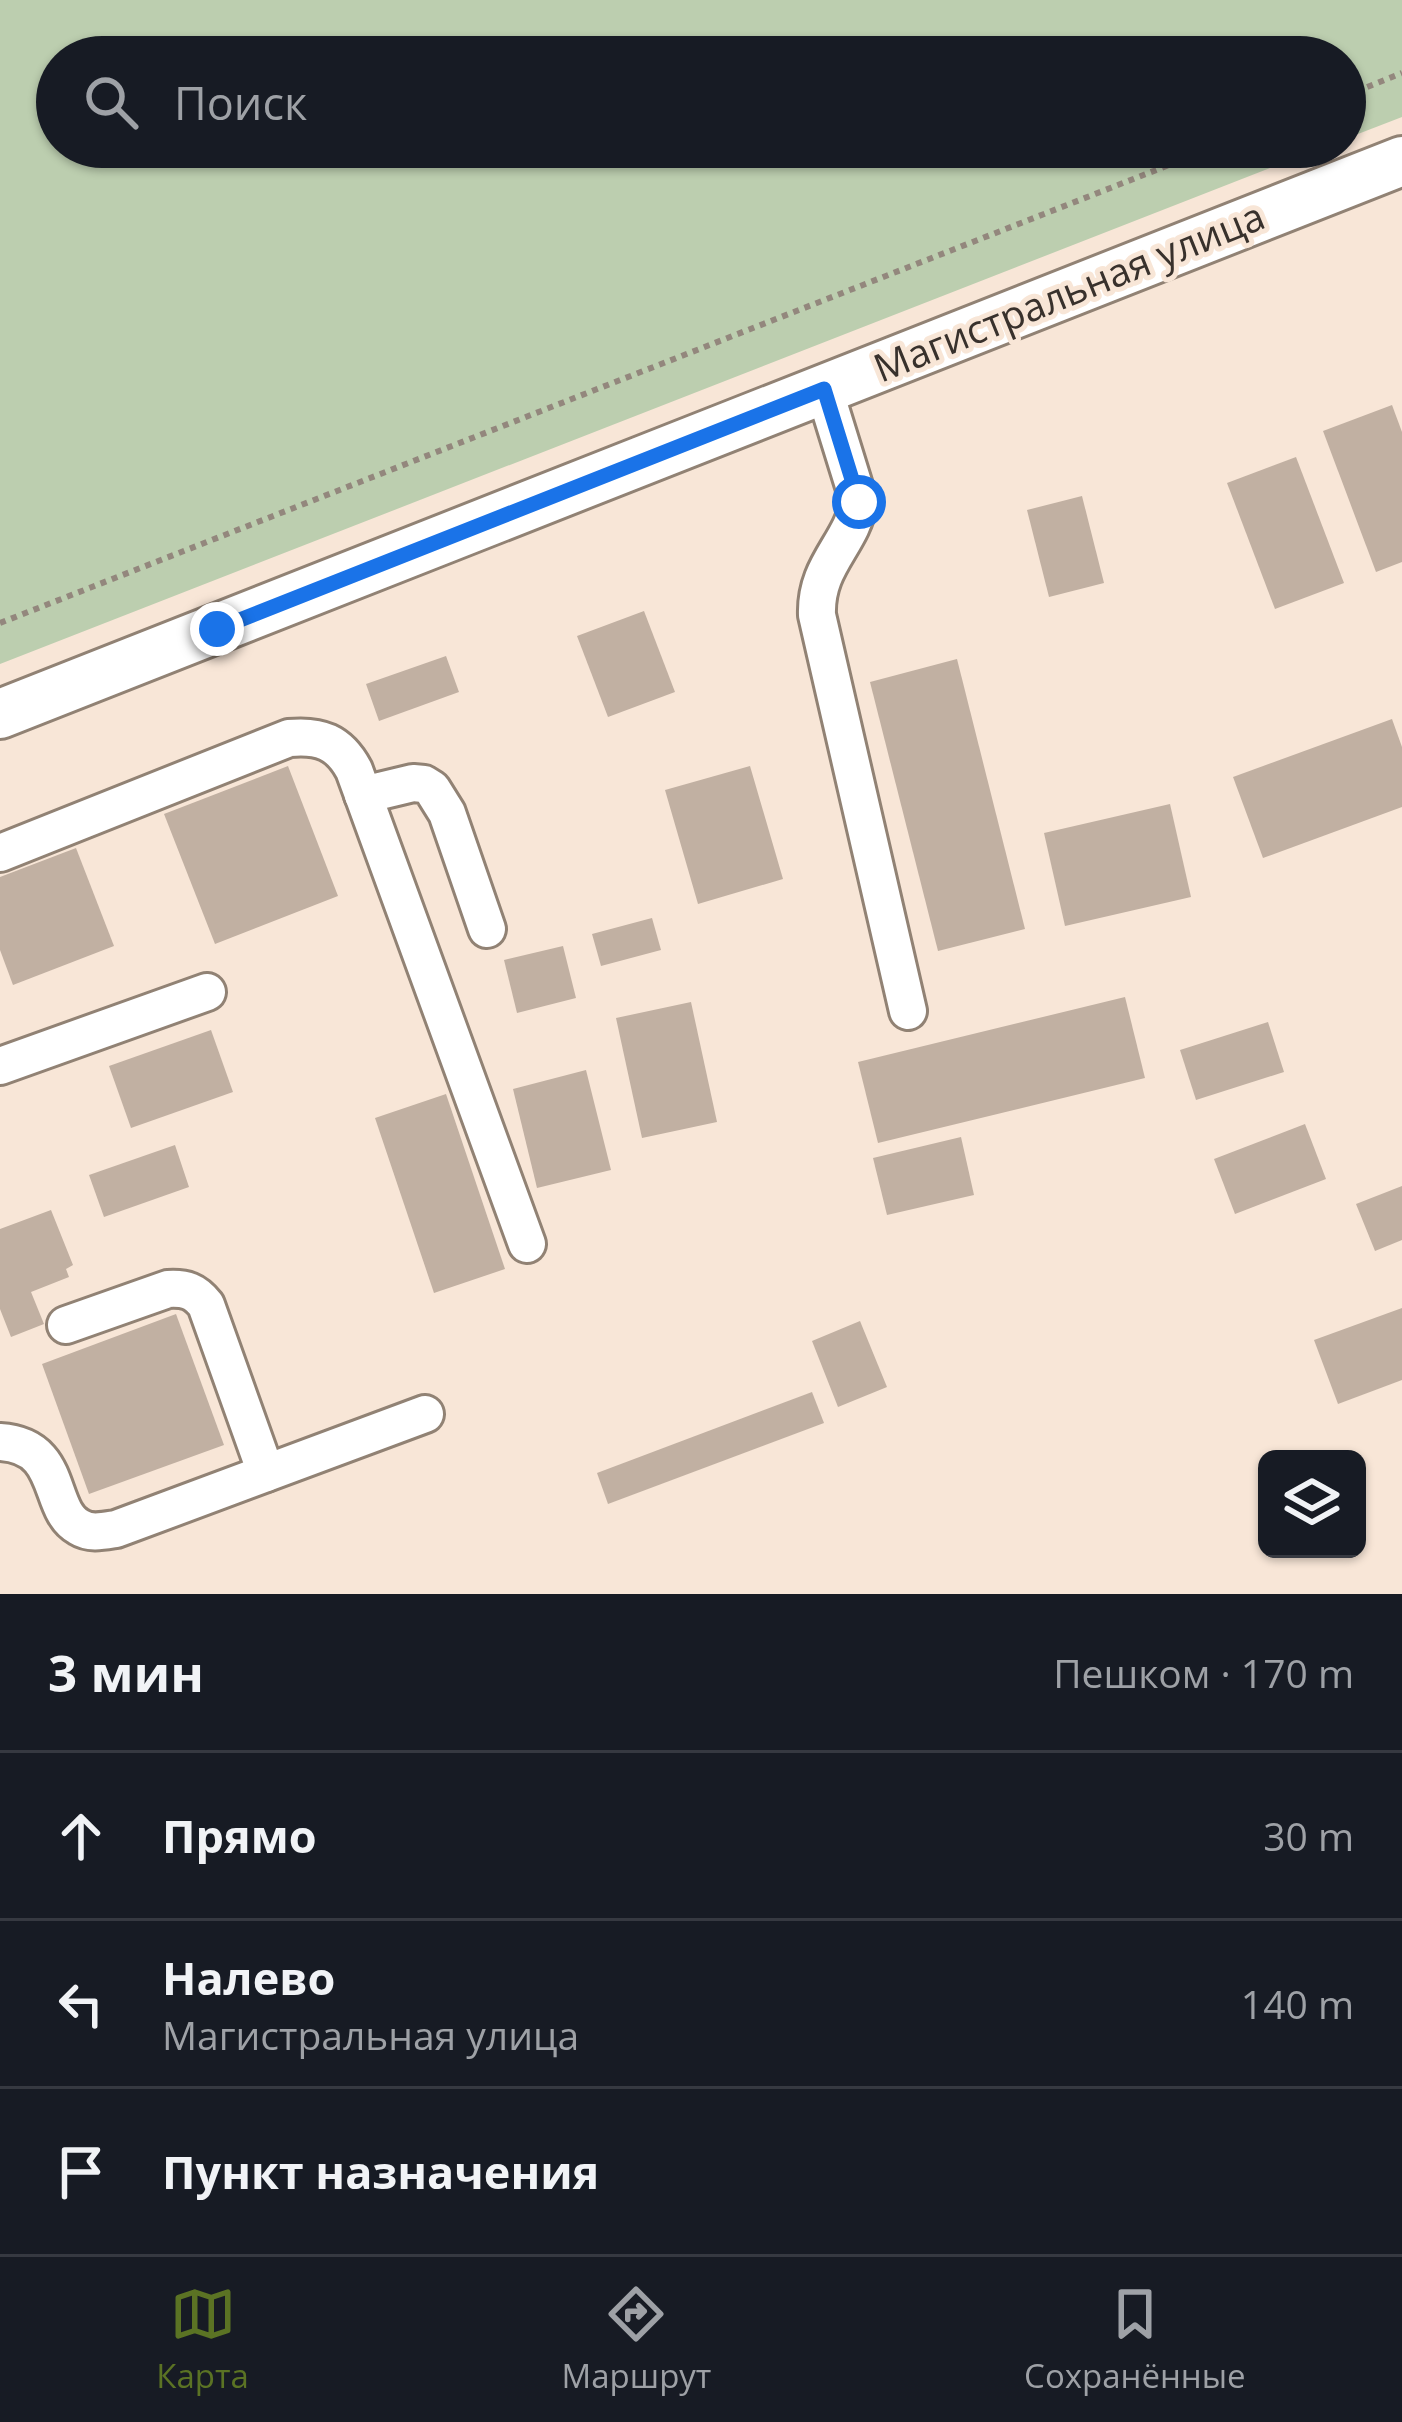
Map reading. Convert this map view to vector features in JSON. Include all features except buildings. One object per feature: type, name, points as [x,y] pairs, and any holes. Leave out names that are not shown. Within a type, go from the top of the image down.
[{"type":"main road","name":"Магистральная улица","points":[[0,714],[1402,161]]},
{"type":"lane","points":[[824,389],[859,502],[823,574],[816,596],[817,615],[908,1011]]},
{"type":"lane","points":[[0,853],[290,737],[310,736],[333,743],[345,754],[363,795],[527,1244]]},
{"type":"lane","points":[[363,795],[413,783],[432,789],[447,813],[487,929]]},
{"type":"lane","points":[[0,1066],[207,992]]},
{"type":"lane","points":[[66,1325],[168,1288],[196,1292],[206,1305],[266,1473]]},
{"type":"lane","points":[[0,1442],[32,1452],[43,1463],[72,1522],[95,1532],[116,1529],[425,1414]]},
{"type":"path","points":[[1366,88],[1402,73]]},
{"type":"path","points":[[0,623],[1161,168]]},
{"type":"green space","points":[[0,0],[1402,0],[1402,117],[1366,131],[1366,36],[36,36],[36,168],[1270,168],[0,664]]},
{"type":"route","points":[[217,629],[824,389],[859,502]]}]
